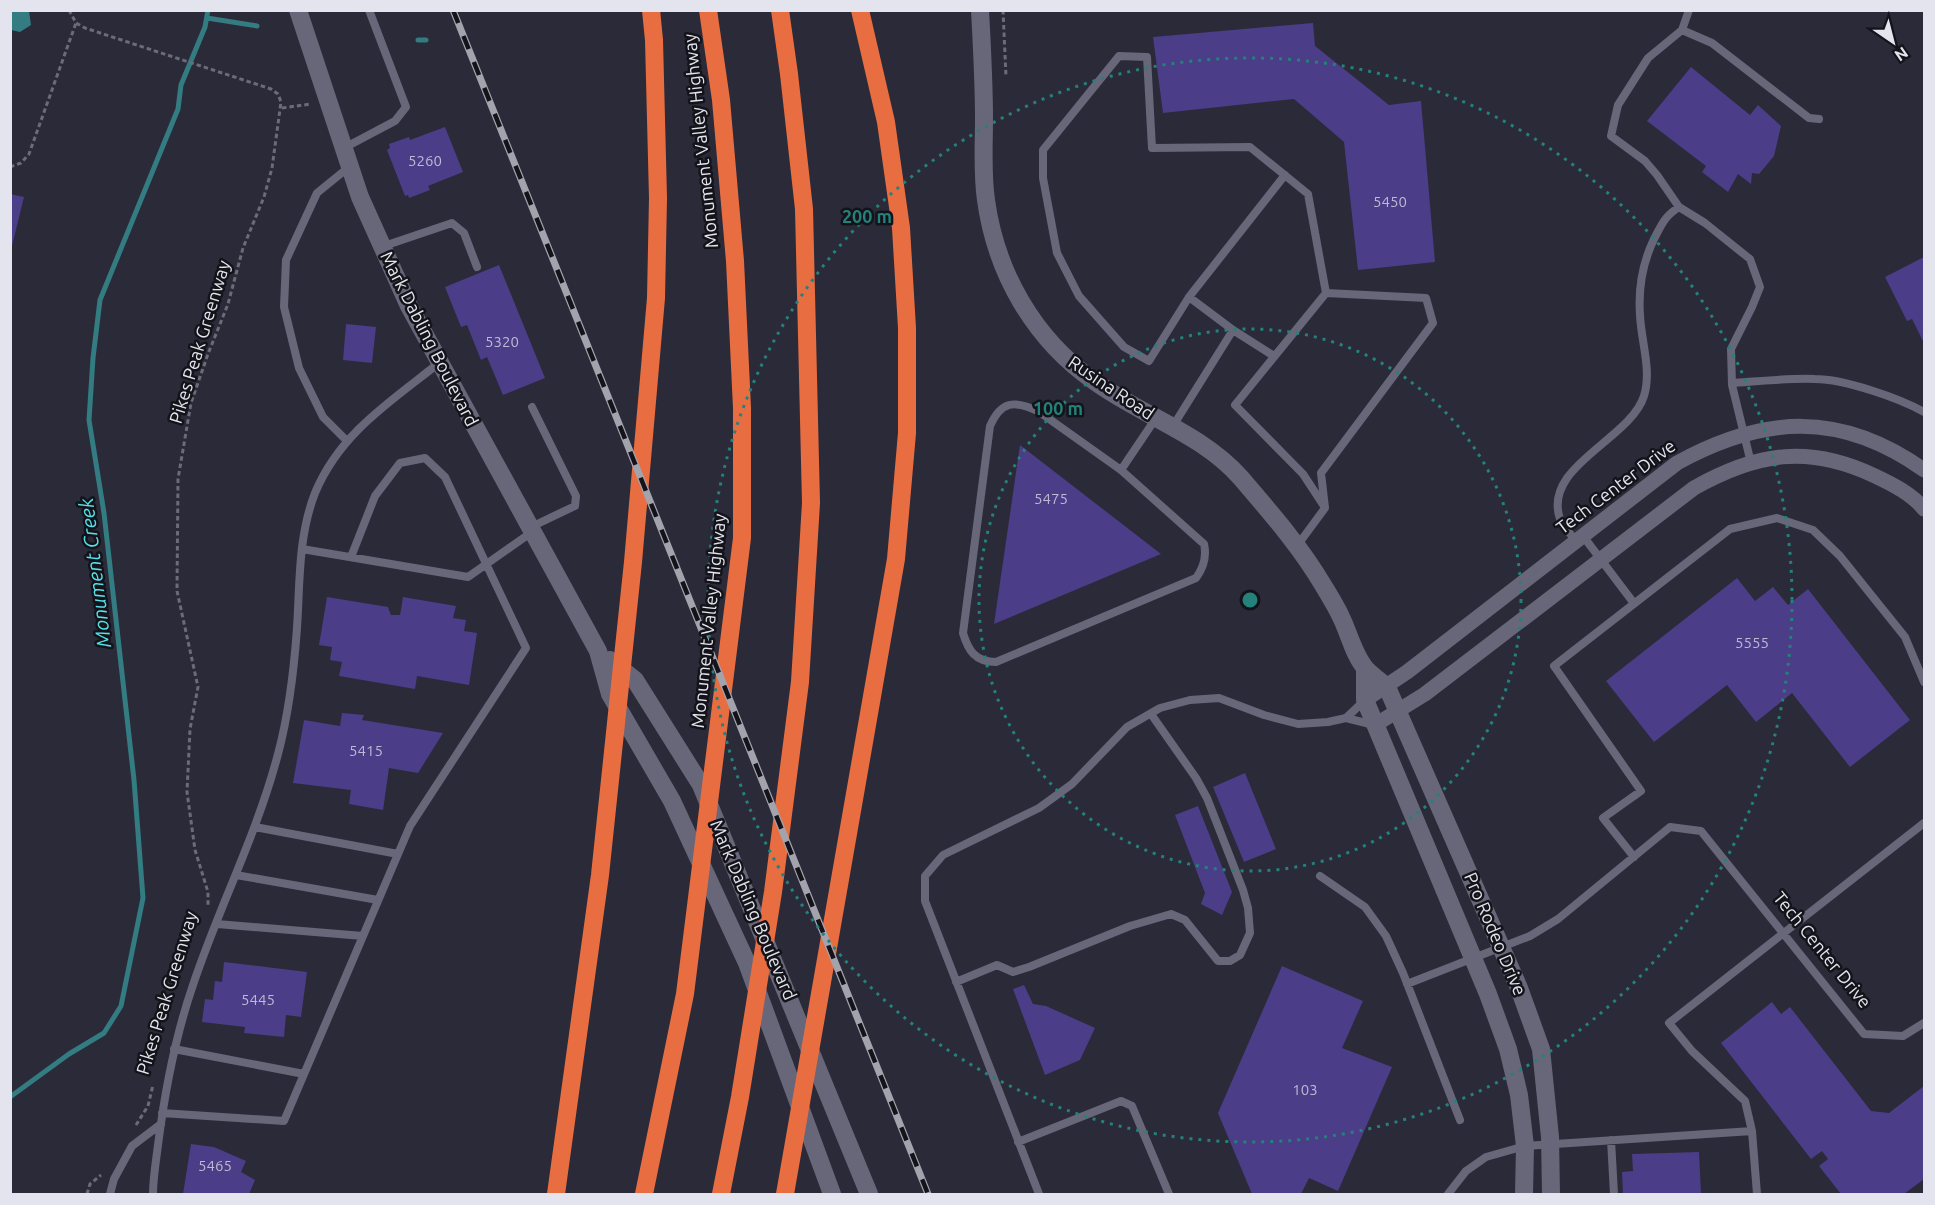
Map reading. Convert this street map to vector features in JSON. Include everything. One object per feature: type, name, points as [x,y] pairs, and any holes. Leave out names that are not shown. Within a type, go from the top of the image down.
[{"type":"highway","points":[[556,1194],[600,875],[633,562],[656,298],[658,198],[654,40],[651,10]]},
{"type":"highway","name":"Monument Valley Highway","points":[[645,1194],[684,994],[742,538],[742,408],[735,261],[721,100],[708,10]]},
{"type":"highway","points":[[721,1194],[740,1096],[773,892],[800,682],[811,503],[804,209],[780,10]]},
{"type":"highway","points":[[786,1191],[896,559],[907,433],[907,328],[901,228],[886,122],[860,10]]},
{"type":"street","name":"Mark Dabling Boulevard","points":[[298,10],[349,167],[382,247],[439,363],[598,651],[610,694],[672,801],[747,963],[832,1194]]},
{"type":"street","name":"Rusina Road","points":[[980,10],[986,200],[993,237],[1004,269],[1019,300],[1035,324],[1063,356],[1094,381],[1205,445],[1233,469],[1297,546],[1341,616],[1365,669],[1365,700]]},
{"type":"street","name":"Tech Center Drive","points":[[1365,700],[1387,687],[1677,463],[1708,446],[1743,434],[1784,425],[1822,427],[1864,437],[1924,469]]},
{"type":"street","points":[[1375,725],[1425,694],[1694,488],[1720,474],[1751,463],[1786,455],[1818,457],[1854,466],[1894,485],[1920,503],[1924,509]]},
{"type":"street","name":"Mark Dabling Boulevard","points":[[598,651],[635,680],[701,785],[869,1194]]},
{"type":"street","name":"Rusina Road","points":[[1365,669],[1387,687]]},
{"type":"street","name":"Pro Rodeo Drive","points":[[1387,687],[1519,988],[1541,1049],[1551,1144],[1551,1194]]},
{"type":"street","name":"Pro Rodeo Drive","points":[[1365,700],[1488,994],[1508,1049],[1519,1095],[1525,1146],[1524,1194]]},
{"type":"lane","points":[[343,149],[395,121],[406,107],[369,10]]},
{"type":"lane","points":[[1689,10],[1682,30],[1647,58],[1618,105],[1611,136],[1645,161],[1679,207],[1705,223],[1750,259],[1760,287],[1731,349],[1732,383],[1751,463]]},
{"type":"lane","points":[[1682,30],[1712,43],[1809,118],[1819,119]]},
{"type":"lane","points":[[1285,175],[1189,297],[1149,361],[1124,347],[1079,296],[1058,253],[1043,178],[1043,150],[1119,56],[1147,57],[1152,148],[1250,147],[1285,175],[1308,194],[1326,293],[1235,405],[1303,474],[1325,508]]},
{"type":"lane","points":[[347,441],[322,417],[300,368],[284,306],[286,260],[290,250],[317,194],[349,167]]},
{"type":"lane","points":[[1633,602],[1601,559],[1560,519],[1558,499],[1566,478],[1634,414],[1643,397],[1646,356],[1640,315],[1643,265],[1666,216],[1679,207]]},
{"type":"lane","points":[[382,247],[452,223],[464,232],[477,267]]},
{"type":"lane","points":[[1297,546],[1325,508],[1321,473],[1433,323],[1426,298],[1326,293]]},
{"type":"lane","points":[[1189,297],[1233,330],[1274,356]]},
{"type":"lane","points":[[1172,427],[1233,330]]},
{"type":"lane","points":[[153,1194],[162,1113],[174,1049],[193,984],[255,827],[278,753],[293,671],[299,566],[306,519],[330,463],[347,441],[369,418],[439,363]]},
{"type":"lane","points":[[1732,383],[1817,379],[1869,390],[1924,412]]},
{"type":"lane","points":[[1024,404],[1038,411],[1121,470],[1204,544],[1206,553],[1202,571],[1196,578],[996,662],[988,662],[977,657],[968,648],[963,633],[990,426],[996,413],[1003,407],[1024,404]]},
{"type":"lane","points":[[302,549],[468,577],[531,530],[575,506],[576,496],[532,407]]},
{"type":"lane","points":[[1121,470],[1156,418]]},
{"type":"lane","points":[[162,1113],[284,1121],[410,826],[526,648],[485,566],[445,477],[425,458],[400,463],[375,496],[351,557]]},
{"type":"lane","points":[[1634,857],[1603,818],[1641,791],[1554,666],[1633,602],[1730,529],[1777,518],[1813,530],[1840,556],[1905,637],[1924,682]]},
{"type":"lane","points":[[1039,1194],[925,901],[925,876],[944,855],[1039,808],[1072,784],[1127,727],[1160,708],[1190,700],[1219,698],[1264,715],[1298,724],[1346,718],[1375,725]]},
{"type":"lane","points":[[1346,718],[1365,700]]},
{"type":"lane","points":[[956,982],[997,965],[1013,972],[1029,967],[1130,926],[1171,914],[1185,920],[1218,961],[1230,961],[1240,955],[1250,933],[1248,908],[1243,890],[1196,778],[1151,714]]},
{"type":"lane","points":[[1757,1194],[1752,1131],[1744,1101],[1692,1051],[1669,1023],[1924,823]]},
{"type":"lane","points":[[255,827],[398,854]]},
{"type":"lane","name":"Tech Center Drive","points":[[1407,984],[1530,936],[1558,920],[1670,827],[1701,831],[1864,1034],[1903,1036],[1924,1023]]},
{"type":"lane","points":[[236,875],[378,900]]},
{"type":"lane","points":[[1320,876],[1365,907],[1386,936],[1460,1120]]},
{"type":"lane","points":[[217,924],[363,936]]},
{"type":"lane","points":[[174,1049],[304,1074]]},
{"type":"lane","points":[[1018,1142],[1121,1101],[1132,1106],[1170,1194]]},
{"type":"lane","points":[[111,1194],[114,1179],[132,1146],[161,1124]]},
{"type":"lane","points":[[1448,1194],[1466,1171],[1486,1157],[1525,1146],[1752,1131]]},
{"type":"lane","points":[[1611,1140],[1614,1194]]},
{"type":"path","points":[[69,10],[76,23],[85,28],[271,89],[280,97],[281,108],[315,103]]},
{"type":"path","points":[[1003,10],[1006,77]]},
{"type":"path","points":[[10,167],[21,163],[29,154],[76,23]]},
{"type":"path","name":"Pikes Peak Greenway","points":[[206,914],[208,892],[195,850],[187,792],[191,718],[198,687],[177,591],[178,479],[191,403],[228,304],[243,248],[264,197],[272,168],[281,108]]},
{"type":"path","name":"Pikes Peak Greenway","points":[[132,1131],[148,1106],[153,1084]]},
{"type":"path","points":[[87,1194],[90,1184],[104,1171]]},
{"type":"shaded area","points":[[10,11],[29,11],[31,25],[20,32],[11,30]]},
{"type":"building","points":[[1313,23],[1315,46],[1389,105],[1421,101],[1435,262],[1358,270],[1344,142],[1294,99],[1163,113],[1153,37]]},
{"type":"building","points":[[1691,67],[1750,115],[1758,105],[1781,126],[1774,156],[1759,174],[1752,173],[1751,184],[1738,174],[1728,192],[1702,172],[1706,166],[1647,121]]},
{"type":"building","points":[[445,127],[463,172],[428,186],[430,190],[409,198],[408,195],[405,196],[387,150],[390,148],[389,144],[409,137],[410,140]]},
{"type":"building","points":[[10,194],[24,197],[11,250],[10,250]]},
{"type":"building","points":[[1924,257],[1924,343],[1912,319],[1907,321],[1885,277]]},
{"type":"building","points":[[499,265],[545,378],[503,395],[487,357],[481,360],[467,325],[461,327],[445,287]]},
{"type":"building","points":[[346,324],[376,327],[372,363],[343,360]]},
{"type":"building","points":[[1020,445],[1161,554],[994,624]]},
{"type":"building","points":[[1737,578],[1755,601],[1773,587],[1788,605],[1808,589],[1910,720],[1850,767],[1792,693],[1756,722],[1727,685],[1654,742],[1606,681]]},
{"type":"building","points":[[327,597],[388,607],[391,615],[400,615],[403,597],[456,606],[453,618],[466,620],[464,631],[477,633],[469,685],[417,676],[415,689],[339,676],[342,662],[330,660],[332,647],[319,645]]},
{"type":"building","points":[[342,713],[364,715],[362,720],[443,733],[418,773],[389,768],[383,810],[349,804],[351,790],[293,783],[304,720],[340,726]]},
{"type":"building","points":[[1245,773],[1276,849],[1244,862],[1213,787]]},
{"type":"building","points":[[1198,806],[1232,892],[1222,915],[1201,904],[1205,893],[1175,815]]},
{"type":"building","points":[[224,962],[307,972],[301,1017],[286,1015],[284,1037],[244,1033],[245,1027],[202,1022],[205,999],[213,1000],[215,981],[222,982]]},
{"type":"building","points":[[1282,966],[1363,1001],[1342,1048],[1392,1067],[1338,1191],[1309,1178],[1301,1194],[1252,1194],[1218,1113]]},
{"type":"building","points":[[1024,985],[1033,1004],[1046,1006],[1095,1028],[1080,1060],[1045,1075],[1013,989]]},
{"type":"building","points":[[1772,1002],[1781,1014],[1790,1007],[1871,1111],[1889,1113],[1924,1086],[1924,1179],[1904,1194],[1841,1194],[1819,1166],[1828,1159],[1822,1151],[1811,1159],[1721,1043]]},
{"type":"building","points":[[191,1144],[214,1147],[246,1161],[241,1172],[255,1180],[249,1194],[183,1194]]},
{"type":"building","points":[[1699,1152],[1701,1194],[1623,1194],[1622,1172],[1633,1171],[1632,1154]]},
{"type":"waterway","name":"Monument Creek","points":[[10,1097],[69,1054],[104,1033],[121,1006],[143,898],[134,780],[104,513],[89,420],[93,358],[100,300],[178,109],[181,85],[205,27],[208,10]]},
{"type":"waterway","points":[[207,18],[257,26]]},
{"type":"waterway","points":[[418,40],[426,40]]},
{"type":"railway","points":[[453,10],[928,1194]]}]
